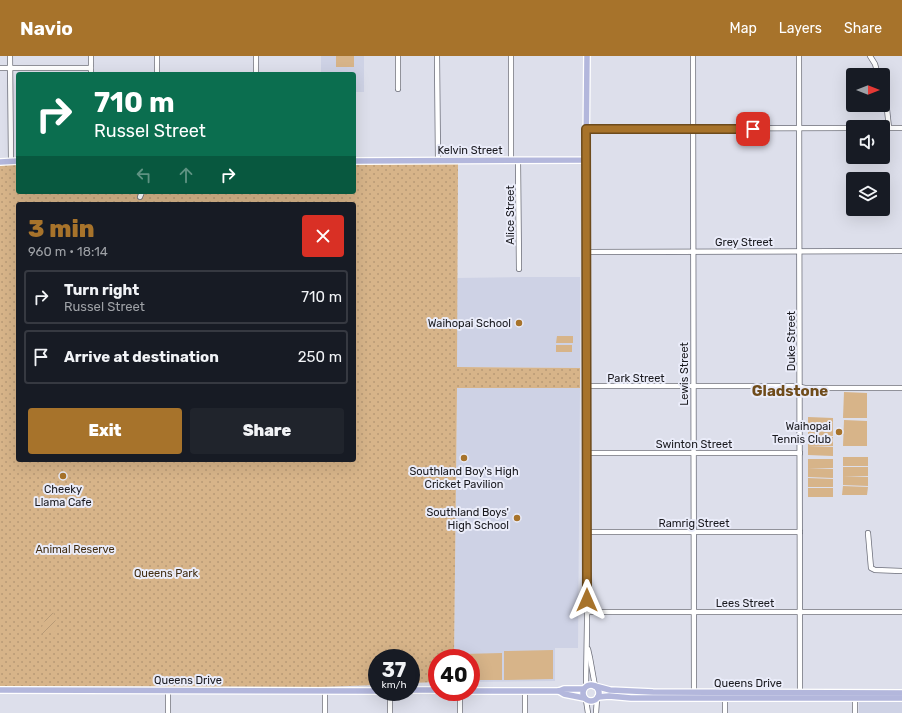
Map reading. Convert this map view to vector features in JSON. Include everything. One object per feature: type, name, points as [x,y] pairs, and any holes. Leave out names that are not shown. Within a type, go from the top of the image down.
[{"type":"main road","points":[[586,56],[586,160]]},
{"type":"main road","name":"Kelvin Street","points":[[356,160],[586,160]]},
{"type":"main road","points":[[0,162],[16,162]]},
{"type":"main road","points":[[480,691],[559,691],[564,689],[585,688],[591,685],[595,686],[599,692],[597,698],[592,702],[564,694],[559,691]]},
{"type":"main road","name":"Queens Drive","points":[[595,686],[619,691],[694,692],[725,695]]},
{"type":"main road","points":[[585,688],[582,694],[585,699]]},
{"type":"main road","name":"Queens Drive","points":[[0,690],[368,691]]},
{"type":"main road","name":"Queens Drive","points":[[855,696],[902,693]]},
{"type":"main road","name":"Queens Drive","points":[[597,698],[725,695],[855,696],[902,698]]},
{"type":"street","points":[[10,56],[11,162]]},
{"type":"street","points":[[91,56],[91,72]]},
{"type":"street","points":[[157,56],[157,72]]},
{"type":"street","points":[[256,56],[256,72]]},
{"type":"street","points":[[398,56],[398,89]]},
{"type":"street","points":[[437,56],[438,160]]},
{"type":"street","points":[[511,56],[511,160]]},
{"type":"street","name":"Lewis Street","points":[[693,56],[694,692]]},
{"type":"street","name":"Duke Street","points":[[799,56],[800,696]]},
{"type":"street","points":[[870,56],[876,68]]},
{"type":"street","points":[[0,68],[91,68]]},
{"type":"street","points":[[586,129],[846,128]]},
{"type":"street","points":[[890,128],[902,128]]},
{"type":"street","name":"Alice Street","points":[[518,160],[519,269]]},
{"type":"street","points":[[585,688],[587,648],[586,160]]},
{"type":"street","name":"Grey Street","points":[[587,252],[902,251]]},
{"type":"street","name":"Park Street","points":[[587,386],[796,386],[902,388]]},
{"type":"street","name":"Swinton Street","points":[[587,453],[800,453]]},
{"type":"street","name":"Ramrig Street","points":[[587,532],[800,532]]},
{"type":"street","points":[[868,533],[871,568],[875,570],[902,571]]},
{"type":"street","name":"Lees Street","points":[[587,612],[902,612]]},
{"type":"street","points":[[587,648],[595,686]]},
{"type":"street","points":[[168,690],[168,713]]},
{"type":"street","points":[[325,691],[325,713]]},
{"type":"street","points":[[525,691],[525,713]]},
{"type":"street","points":[[725,695],[725,713]]},
{"type":"street","points":[[855,696],[855,713]]},
{"type":"street","points":[[596,713],[597,698]]},
{"type":"street","points":[[585,699],[588,713]]},
{"type":"street","points":[[390,701],[390,713]]},
{"type":"street","points":[[460,701],[460,713]]},
{"type":"shaded area","points":[[321,56],[364,56],[364,92],[356,92],[356,72],[321,72]]},
{"type":"shaded area","name":"Waihopai School","points":[[580,277],[580,368],[457,367],[457,278]]},
{"type":"shaded area","name":"Southland Boys' High School","points":[[457,387],[580,388],[578,648],[555,648],[555,681],[480,682],[480,649],[454,649]]},
{"type":"shaded area","points":[[859,702],[902,702],[902,713],[859,713]]},
{"type":"green space","points":[[336,56],[354,56],[354,67],[336,67]]},
{"type":"green space","name":"Queens Park","points":[[356,164],[458,164],[457,367],[580,368],[580,388],[457,388],[454,649],[428,649],[428,682],[420,683],[420,649],[368,649],[368,685],[321,687],[0,686],[0,165],[16,165],[16,194],[356,194]]},
{"type":"green space","points":[[557,336],[573,336],[573,343],[556,343]]},
{"type":"green space","points":[[556,345],[572,345],[572,352],[556,352]]},
{"type":"green space","points":[[844,392],[867,393],[867,418],[843,418]]},
{"type":"green space","points":[[808,417],[833,418],[833,427],[808,426]]},
{"type":"green space","points":[[844,420],[867,421],[867,446],[843,446]]},
{"type":"green space","points":[[808,427],[833,427],[833,436],[808,436]]},
{"type":"green space","points":[[808,437],[833,437],[833,446],[808,446]]},
{"type":"green space","points":[[808,446],[833,447],[833,456],[808,455]]},
{"type":"green space","points":[[843,457],[868,457],[868,466],[843,466]]},
{"type":"green space","points":[[808,459],[833,459],[833,468],[808,468]]},
{"type":"green space","points":[[843,467],[868,467],[868,476],[843,476]]},
{"type":"green space","points":[[808,468],[833,469],[833,478],[808,477]]},
{"type":"green space","points":[[843,476],[868,477],[868,486],[843,485]]},
{"type":"green space","points":[[808,478],[833,479],[833,487],[808,487]]},
{"type":"green space","points":[[843,486],[868,487],[867,495],[842,495]]},
{"type":"green space","points":[[808,488],[833,488],[833,497],[808,497]]},
{"type":"green space","points":[[53,612],[56,622],[55,631],[43,634],[40,633],[46,618]]},
{"type":"green space","points":[[553,650],[553,679],[504,680],[504,651]]},
{"type":"green space","points":[[502,653],[502,680],[480,680],[480,654]]},
{"type":"place","name":"Waihopai School","points":[[519,323]]},
{"type":"place","name":"Waihopai Tennis Club","points":[[839,432]]},
{"type":"place","name":"Southland Boy's High Cricket Pavilion","points":[[464,458]]},
{"type":"place","name":"Cheeky Llama Cafe","points":[[63,476]]},
{"type":"place","name":"Southland Boys' High School","points":[[517,518]]},
{"type":"district","name":"Gladstone","points":[[790,391]]},
{"type":"route","points":[[587,600],[586,129],[753,129]]},
{"type":"park label","name":"Animal Reserve","points":[[75,549]]}]
